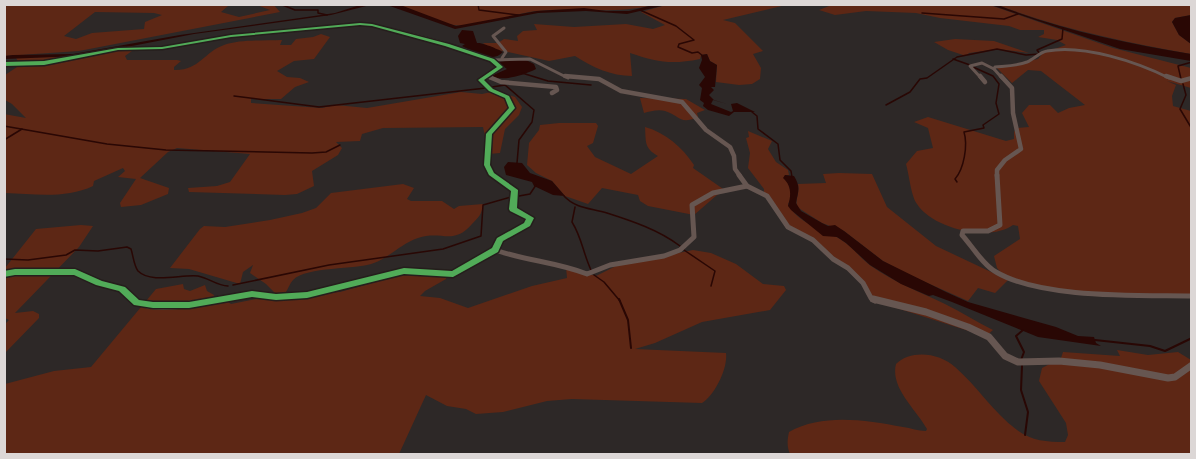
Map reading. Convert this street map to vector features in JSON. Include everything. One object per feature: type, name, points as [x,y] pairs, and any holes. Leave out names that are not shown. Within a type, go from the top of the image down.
[{"type":"street","points":[[4,64],[44,63],[118,50],[162,48],[231,36],[360,24],[439,42],[495,59],[530,58],[568,78],[596,79],[623,91],[682,102],[706,130],[728,144],[734,153],[735,169],[747,186],[766,196],[784,223],[792,230],[813,240],[833,259],[848,268],[864,283],[874,300],[926,312],[968,327],[989,337],[1009,359],[1024,363],[1059,361],[1113,366],[1168,378],[1175,377],[1191,365]]},
{"type":"street","points":[[495,59],[505,55],[506,52],[494,38],[494,34],[504,28]]},
{"type":"street","points":[[994,69],[997,66],[1029,62],[1045,51],[1069,50],[1093,53],[1144,66],[1173,80],[1181,81],[1191,78]]},
{"type":"street","points":[[4,274],[75,272],[99,283],[122,289],[131,299],[142,304],[189,305],[252,294],[276,297],[317,293],[411,270],[442,275],[453,274],[495,250],[500,240],[527,224],[530,218],[513,209],[515,190],[494,177],[488,168],[489,134],[512,108],[507,97],[491,90],[482,81],[486,75],[501,68],[495,59]]},
{"type":"street","points":[[982,63],[994,69],[1012,88],[1013,113],[1022,149],[1005,160],[997,170],[1000,225],[988,231],[963,231],[962,235],[980,256],[995,272],[1028,284],[1065,292],[1191,296]]},
{"type":"street","points":[[984,82],[970,67],[972,64],[1010,65]]},
{"type":"street","points":[[486,75],[506,82],[531,82],[556,87],[557,90],[552,93]]},
{"type":"street","points":[[495,250],[524,260],[564,265],[587,274],[610,265],[664,255],[680,250],[692,240],[694,233],[692,207],[695,202],[718,191],[747,186]]},
{"type":"shaded area","points":[[273,4],[280,12],[79,51],[5,56],[4,5],[237,5],[228,6],[221,12],[239,17],[270,10],[257,5]],"holes":[[[95,12],[162,15],[145,22],[144,29],[92,33],[76,39],[64,36]]]},
{"type":"shaded area","points":[[834,4],[990,5],[1113,48],[1191,68],[1191,88],[1167,81],[1176,85],[1172,96],[1173,106],[1191,111],[1191,295],[1062,292],[1005,277],[997,268],[994,256],[1020,239],[1018,226],[1013,225],[991,232],[962,230],[948,226],[925,213],[915,200],[906,164],[917,151],[933,148],[928,128],[914,122],[928,117],[1006,141],[1014,139],[1014,132],[1017,128],[1029,127],[1022,113],[1029,105],[1050,105],[1058,113],[1085,105],[1041,71],[1028,70],[1012,83],[997,68],[1038,59],[1043,53],[1066,45],[1057,40],[1038,37],[1044,34],[1044,30],[1020,30],[1009,26],[916,13],[866,11],[835,15],[819,10]]},
{"type":"shaded area","points":[[360,5],[370,5],[331,15],[194,34],[80,56],[5,59],[4,56],[73,54],[180,35],[335,13]]},
{"type":"shaded area","points":[[387,5],[403,6],[456,26],[537,11],[584,8],[629,11],[653,5],[666,5],[627,14],[586,11],[538,13],[455,29]]},
{"type":"shaded area","points":[[398,5],[653,5],[624,10],[536,11],[464,26],[440,22]]},
{"type":"shaded area","points":[[666,5],[786,5],[723,20],[735,23],[763,51],[753,54],[761,68],[760,79],[752,84],[716,82],[717,65],[710,61],[707,54],[701,55],[700,59],[672,62],[630,53],[632,76],[602,70],[575,56],[549,61],[489,48],[483,43],[498,43],[504,39],[518,41],[517,36],[523,31],[537,30],[534,24],[574,27],[626,24],[653,29],[665,25],[641,12]]},
{"type":"shaded area","points":[[991,5],[998,5],[1045,22],[1093,35],[1191,54],[1191,61],[1120,49]]},
{"type":"shaded area","points":[[998,5],[1191,5],[1191,15],[1175,18],[1172,22],[1179,35],[1191,44],[1191,54],[1069,28]]},
{"type":"shaded area","points":[[1191,15],[1191,44],[1179,35],[1172,22],[1175,18]]},
{"type":"shaded area","points":[[462,30],[473,31],[477,43],[503,52],[494,57],[488,57],[462,46],[465,44],[460,43],[458,36]]},
{"type":"shaded area","points":[[321,34],[330,37],[314,59],[294,61],[277,71],[287,77],[300,78],[309,82],[295,87],[281,99],[251,99],[251,103],[322,108],[336,105],[367,108],[461,92],[482,94],[496,91],[515,97],[522,107],[519,115],[505,129],[500,153],[489,154],[483,127],[383,128],[362,134],[360,141],[336,142],[342,148],[338,155],[312,171],[314,186],[297,194],[189,192],[188,188],[217,186],[230,182],[250,154],[177,148],[168,152],[140,178],[169,188],[168,194],[141,205],[121,207],[120,203],[136,179],[118,177],[125,171],[123,168],[94,181],[93,186],[72,193],[50,195],[5,193],[4,114],[26,118],[5,100],[5,75],[20,65],[16,58],[80,56],[133,45],[132,51],[125,56],[127,60],[177,60],[181,61],[174,67],[174,70],[183,70],[190,68],[217,48],[231,43],[282,40],[280,45],[291,45],[296,39]]},
{"type":"shaded area","points":[[955,39],[994,41],[1029,53],[998,49],[969,53],[966,56],[934,42]]},
{"type":"shaded area","points":[[707,54],[710,61],[717,65],[715,87],[711,87],[714,90],[709,95],[714,100],[727,104],[713,100],[711,104],[731,112],[733,111],[731,104],[737,103],[755,112],[734,112],[729,116],[708,110],[703,106],[704,103],[700,100],[702,88],[699,85],[705,77],[699,68],[701,55]]},
{"type":"shaded area","points":[[524,59],[534,64],[536,69],[507,78],[491,76],[507,69],[497,62]]},
{"type":"shaded area","points":[[640,98],[686,99],[705,110],[697,113],[698,117],[687,120],[663,110],[644,113]]},
{"type":"shaded area","points":[[596,123],[598,126],[593,143],[587,146],[595,157],[631,174],[658,156],[650,150],[646,141],[645,127],[653,130],[679,147],[694,165],[693,168],[726,191],[717,195],[694,215],[648,206],[640,201],[638,195],[602,188],[588,204],[565,196],[552,181],[536,173],[527,165],[529,143],[540,125]]},
{"type":"shaded area","points":[[748,131],[772,141],[768,149],[776,162],[788,170],[789,175],[785,175],[784,179],[788,182],[792,196],[788,204],[792,211],[804,221],[844,242],[871,266],[889,277],[993,330],[986,336],[884,304],[874,298],[868,289],[815,241],[792,229],[764,193],[764,189],[748,168],[750,153],[746,138],[749,137]]},
{"type":"shaded area","points":[[508,162],[522,163],[530,173],[552,181],[565,196],[553,195],[534,186],[532,182],[506,175],[504,167]]},
{"type":"shaded area","points":[[823,174],[872,174],[887,207],[936,246],[1008,280],[995,293],[978,288],[968,301],[883,261],[844,231],[822,223],[797,207],[798,184],[826,183]]},
{"type":"shaded area","points":[[785,175],[794,176],[798,183],[796,203],[801,211],[828,226],[835,225],[883,261],[968,302],[1056,327],[1078,336],[1094,337],[1096,343],[1101,346],[1038,337],[901,284],[870,265],[837,237],[823,236],[791,210],[788,206],[789,188],[783,178]]},
{"type":"shaded area","points":[[403,184],[414,188],[407,199],[411,201],[442,201],[454,209],[459,206],[483,204],[482,210],[474,222],[459,234],[418,238],[374,263],[309,272],[292,281],[286,292],[279,295],[340,292],[407,273],[448,273],[446,279],[420,296],[440,298],[468,308],[532,286],[567,278],[566,267],[596,276],[616,266],[693,250],[711,253],[736,264],[763,284],[784,286],[786,290],[770,310],[702,322],[655,343],[635,349],[726,353],[720,381],[712,394],[702,403],[572,399],[547,401],[503,412],[476,414],[466,409],[447,406],[426,395],[399,454],[5,454],[5,384],[54,371],[91,367],[156,289],[183,284],[184,289],[190,291],[205,285],[207,291],[214,295],[213,298],[231,304],[277,295],[250,273],[253,265],[243,272],[240,284],[189,269],[170,268],[204,226],[225,227],[270,220],[316,208],[331,193]]},
{"type":"shaded area","points":[[93,226],[79,247],[15,313],[33,311],[39,314],[39,318],[5,353],[4,325],[9,320],[5,318],[5,277],[15,275],[16,272],[6,271],[5,268],[36,229]]},
{"type":"shaded area","points":[[1117,350],[1148,355],[1178,352],[1191,360],[1191,454],[790,454],[789,451],[789,432],[816,422],[859,420],[926,431],[922,421],[900,390],[895,373],[896,364],[902,359],[917,355],[934,356],[949,362],[1008,423],[1028,437],[1065,442],[1068,435],[1066,423],[1039,381],[1042,368],[1061,358],[1063,352],[1120,356]]},
{"type":"waterway","points":[[280,4],[295,10],[318,10],[318,13],[327,15]]},
{"type":"waterway","points":[[478,4],[479,10],[518,15]]},
{"type":"waterway","points":[[640,10],[676,26],[694,40],[679,44],[678,47],[692,53],[698,52],[703,56]]},
{"type":"waterway","points":[[922,13],[1004,19],[1018,14]]},
{"type":"waterway","points":[[954,59],[997,49],[1026,55],[1040,54],[1037,50],[1062,39],[1063,28]]},
{"type":"waterway","points":[[886,105],[910,92],[920,79],[927,78],[954,59]]},
{"type":"waterway","points":[[954,59],[970,65]]},
{"type":"waterway","points":[[1181,79],[1178,66],[1192,62]]},
{"type":"waterway","points":[[957,182],[955,179],[961,169],[966,143],[964,132],[984,128],[983,125],[999,114],[996,103],[999,84],[993,76],[973,67]]},
{"type":"waterway","points":[[522,73],[548,81],[591,85]]},
{"type":"waterway","points":[[1183,84],[1186,95],[1180,109],[1192,129]]},
{"type":"waterway","points":[[492,87],[505,85],[534,110],[532,122],[519,140],[517,163]]},
{"type":"waterway","points":[[234,96],[319,107],[486,88]]},
{"type":"waterway","points":[[752,112],[757,116],[758,129],[778,144],[780,160],[791,171],[792,177]]},
{"type":"waterway","points":[[4,126],[22,129]]},
{"type":"waterway","points":[[4,140],[22,129]]},
{"type":"waterway","points":[[22,129],[107,144],[166,150],[312,153],[326,152],[340,145]]},
{"type":"waterway","points":[[519,196],[530,194],[536,185]]},
{"type":"waterway","points":[[564,196],[579,206],[645,226],[680,246]]},
{"type":"waterway","points":[[233,285],[329,265],[443,249],[481,236],[483,205],[511,197]]},
{"type":"waterway","points":[[575,207],[572,222],[591,270]]},
{"type":"waterway","points":[[4,259],[28,260],[66,255],[75,250],[98,251],[127,247],[131,249],[138,271],[144,275],[158,278],[198,276],[228,286]]},
{"type":"waterway","points":[[684,250],[715,271],[711,286]]},
{"type":"waterway","points":[[594,275],[604,282],[620,301]]},
{"type":"waterway","points":[[620,301],[628,320],[631,348]]},
{"type":"waterway","points":[[1021,360],[1024,352],[1016,336],[1023,330]]},
{"type":"waterway","points":[[1095,340],[1150,346],[1165,351],[1192,338]]},
{"type":"waterway","points":[[1022,366],[1021,390],[1028,412],[1025,435]]},
{"type":"cycle path","points":[[4,64],[44,63],[118,49],[162,48],[231,36],[360,24],[372,25],[447,45],[492,60],[500,67],[481,80],[491,90],[507,97],[512,108],[489,134],[487,165],[491,174],[515,190],[513,209],[530,218],[527,224],[500,240],[495,250],[453,274],[404,271],[307,295],[276,297],[252,294],[189,305],[153,305],[137,303],[122,289],[99,283],[75,272],[4,274]]}]
